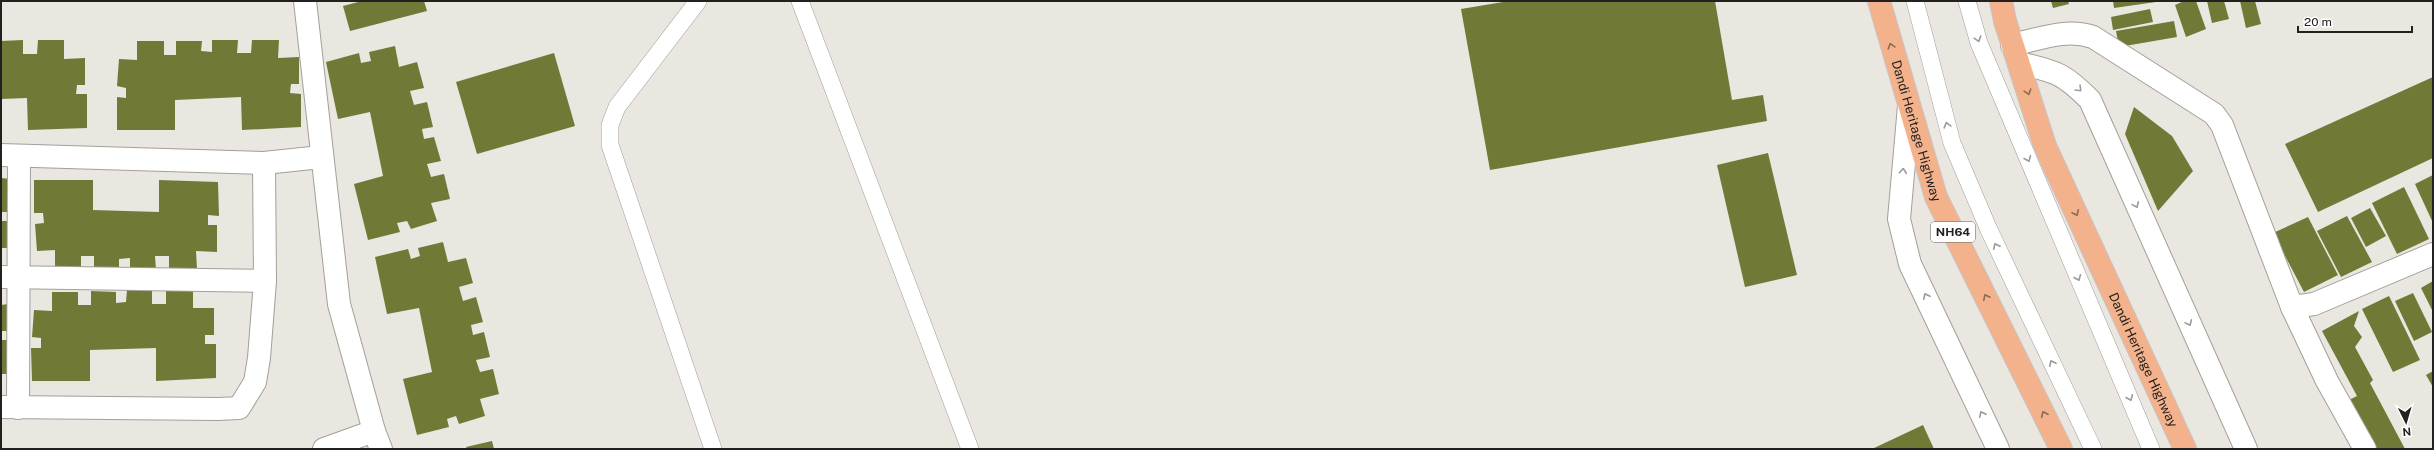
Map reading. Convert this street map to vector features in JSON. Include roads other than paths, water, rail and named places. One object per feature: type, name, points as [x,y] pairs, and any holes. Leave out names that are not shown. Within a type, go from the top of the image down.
[{"type":"highway","name":"Dandi Heritage Highway","points":[[1880,1],[1936,197],[2033,389],[2061,449]]},
{"type":"highway","name":"Dandi Heritage Highway","points":[[2001,1],[2045,146],[2185,449]]},
{"type":"street","points":[[305,1],[338,304],[378,440],[324,449]]},
{"type":"street","points":[[2016,54],[2068,32],[2081,33],[2093,37],[2214,114],[2222,124],[2292,307],[2327,381],[2365,449]]},
{"type":"street","points":[[2016,54],[2069,79],[2090,100],[2246,449]]},
{"type":"street","points":[[1909,106],[1899,219],[1910,264],[1998,449]]},
{"type":"street","points":[[264,163],[265,281],[255,382],[239,408],[10,408],[10,156],[264,163],[321,157]]},
{"type":"street","points":[[2292,307],[2314,304],[2433,254]]},
{"type":"street","points":[[9,277],[265,281]]},
{"type":"lane","points":[[698,1],[617,107],[610,125],[610,145],[713,449]]},
{"type":"lane","points":[[800,1],[970,449]]},
{"type":"lane","points":[[1915,1],[1952,143],[1989,230],[2093,449]]},
{"type":"lane","points":[[1967,1],[1979,43],[2151,449]]}]
